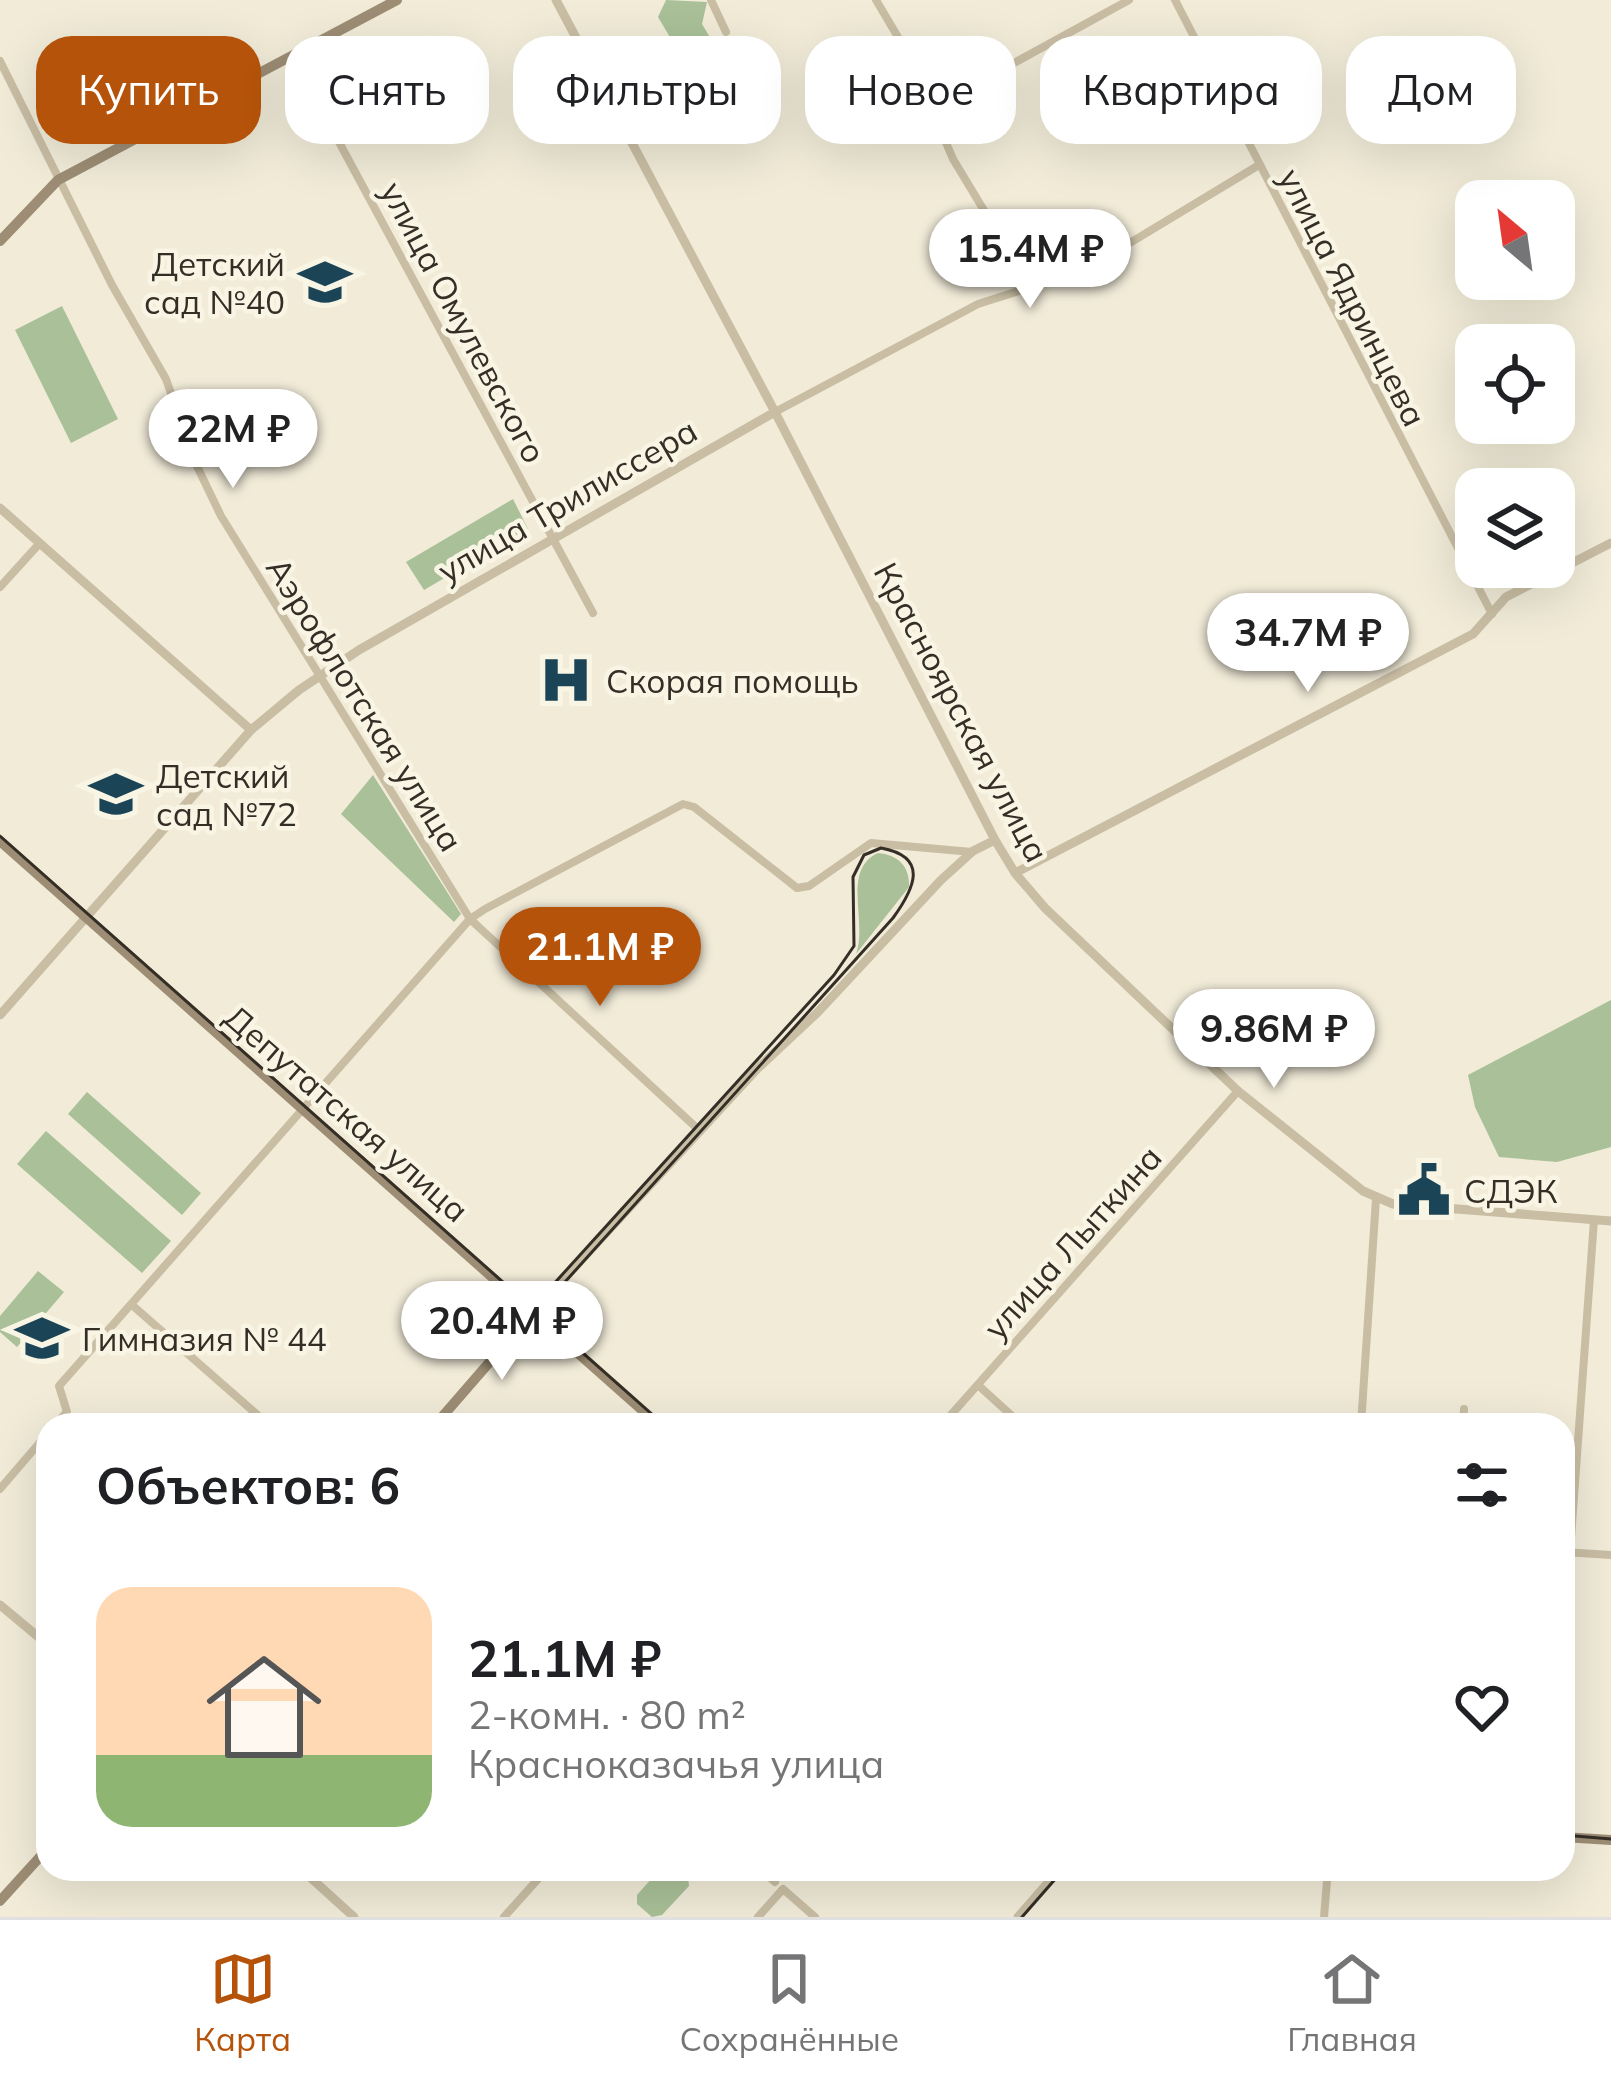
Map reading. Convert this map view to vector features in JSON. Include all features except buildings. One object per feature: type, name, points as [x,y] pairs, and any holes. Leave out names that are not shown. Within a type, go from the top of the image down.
[{"type":"main road","points":[[328,36],[397,0]]},
{"type":"main road","points":[[0,241],[58,180],[285,59]]},
{"type":"main road","name":"Депутатская улица","points":[[0,841],[645,1413]]},
{"type":"main road","points":[[445,1413],[534,1311]]},
{"type":"main road","points":[[1575,1838],[1611,1840]]},
{"type":"main road","points":[[0,1901],[36,1861]]},
{"type":"street","name":"Красноярская улица","points":[[556,0],[1015,873],[1045,908],[1238,1091],[1376,1199]]},
{"type":"street","points":[[711,0],[726,32]]},
{"type":"street","points":[[876,0],[908,54],[953,159],[988,217]]},
{"type":"street","points":[[1016,62],[1129,0]]},
{"type":"street","name":"улица Ядринцева","points":[[1175,0],[1492,614]]},
{"type":"street","name":"Аэрофлотская улица","points":[[0,62],[166,380],[172,407],[213,501],[470,919],[700,1131]]},
{"type":"street","name":"улица Омулевского","points":[[340,144],[593,613]]},
{"type":"street","name":"улица Трилиссера","points":[[0,1016],[251,730],[319,676],[775,412],[978,304],[1085,269],[1259,165]]},
{"type":"street","points":[[0,508],[251,730]]},
{"type":"street","points":[[1015,873],[1473,634],[1506,597],[1611,543]]},
{"type":"street","points":[[0,587],[39,544]]},
{"type":"street","points":[[66,1413],[59,1386],[470,919],[683,804],[694,806],[797,888],[809,886],[872,843],[973,851]]},
{"type":"street","points":[[534,1311],[700,1131],[973,851],[995,839]]},
{"type":"street","name":"улица Лыткина","points":[[953,1413],[1238,1091]]},
{"type":"street","points":[[1362,1413],[1376,1199],[1611,1221]]},
{"type":"street","points":[[1575,1445],[1594,1220]]},
{"type":"street","points":[[132,1305],[255,1413]]},
{"type":"street","points":[[978,1385],[1009,1413]]},
{"type":"street","points":[[1464,1409],[1464,1413]]},
{"type":"street","points":[[0,1489],[36,1447]]},
{"type":"street","points":[[1575,1553],[1611,1556]]},
{"type":"street","points":[[0,1605],[36,1635]]},
{"type":"street","points":[[314,1881],[353,1917]]},
{"type":"street","points":[[504,1917],[536,1881]]},
{"type":"street","points":[[774,1881],[815,1917]]},
{"type":"street","points":[[1018,1917],[1050,1881]]},
{"type":"street","points":[[1324,1917],[1327,1881]]},
{"type":"street","points":[[758,1917],[779,1885]]},
{"type":"green space","points":[[666,0],[707,2],[702,24],[709,36],[669,36],[658,17]]},
{"type":"green space","points":[[62,306],[118,419],[71,443],[15,330]]},
{"type":"green space","points":[[513,499],[528,529],[424,590],[406,562]]},
{"type":"green space","points":[[373,775],[461,914],[454,922],[341,814]]},
{"type":"green space","points":[[878,853],[901,863],[909,887],[856,954],[858,884],[867,861]]},
{"type":"green space","points":[[1611,1000],[1611,1147],[1557,1162],[1499,1157],[1475,1107],[1468,1075]]},
{"type":"green space","points":[[87,1092],[201,1193],[182,1215],[68,1114]]},
{"type":"green space","points":[[46,1131],[171,1241],[142,1273],[17,1164]]},
{"type":"green space","points":[[38,1271],[64,1292],[17,1347],[0,1332],[0,1316]]},
{"type":"green space","points":[[649,1881],[688,1881],[662,1915],[652,1917],[637,1904],[637,1895]]},
{"type":"tram line","points":[[0,836],[650,1413]]},
{"type":"tram line","points":[[522,1305],[546,1303],[893,918],[913,876],[906,859],[881,848],[864,855],[853,877],[854,946],[834,975],[541,1298],[525,1299]]},
{"type":"tram line","points":[[1575,1836],[1611,1839]]},
{"type":"tram line","points":[[1022,1917],[1054,1881]]},
{"type":"place","name":"Детский сад №40","points":[[325,282]]},
{"type":"place","name":"Скорая помощь","points":[[566,680]]},
{"type":"place","name":"Детский сад №72","points":[[116,794]]},
{"type":"place","name":"СДЭК","points":[[1424,1190]]},
{"type":"place","name":"Гимназия № 44","points":[[42,1338]]}]
